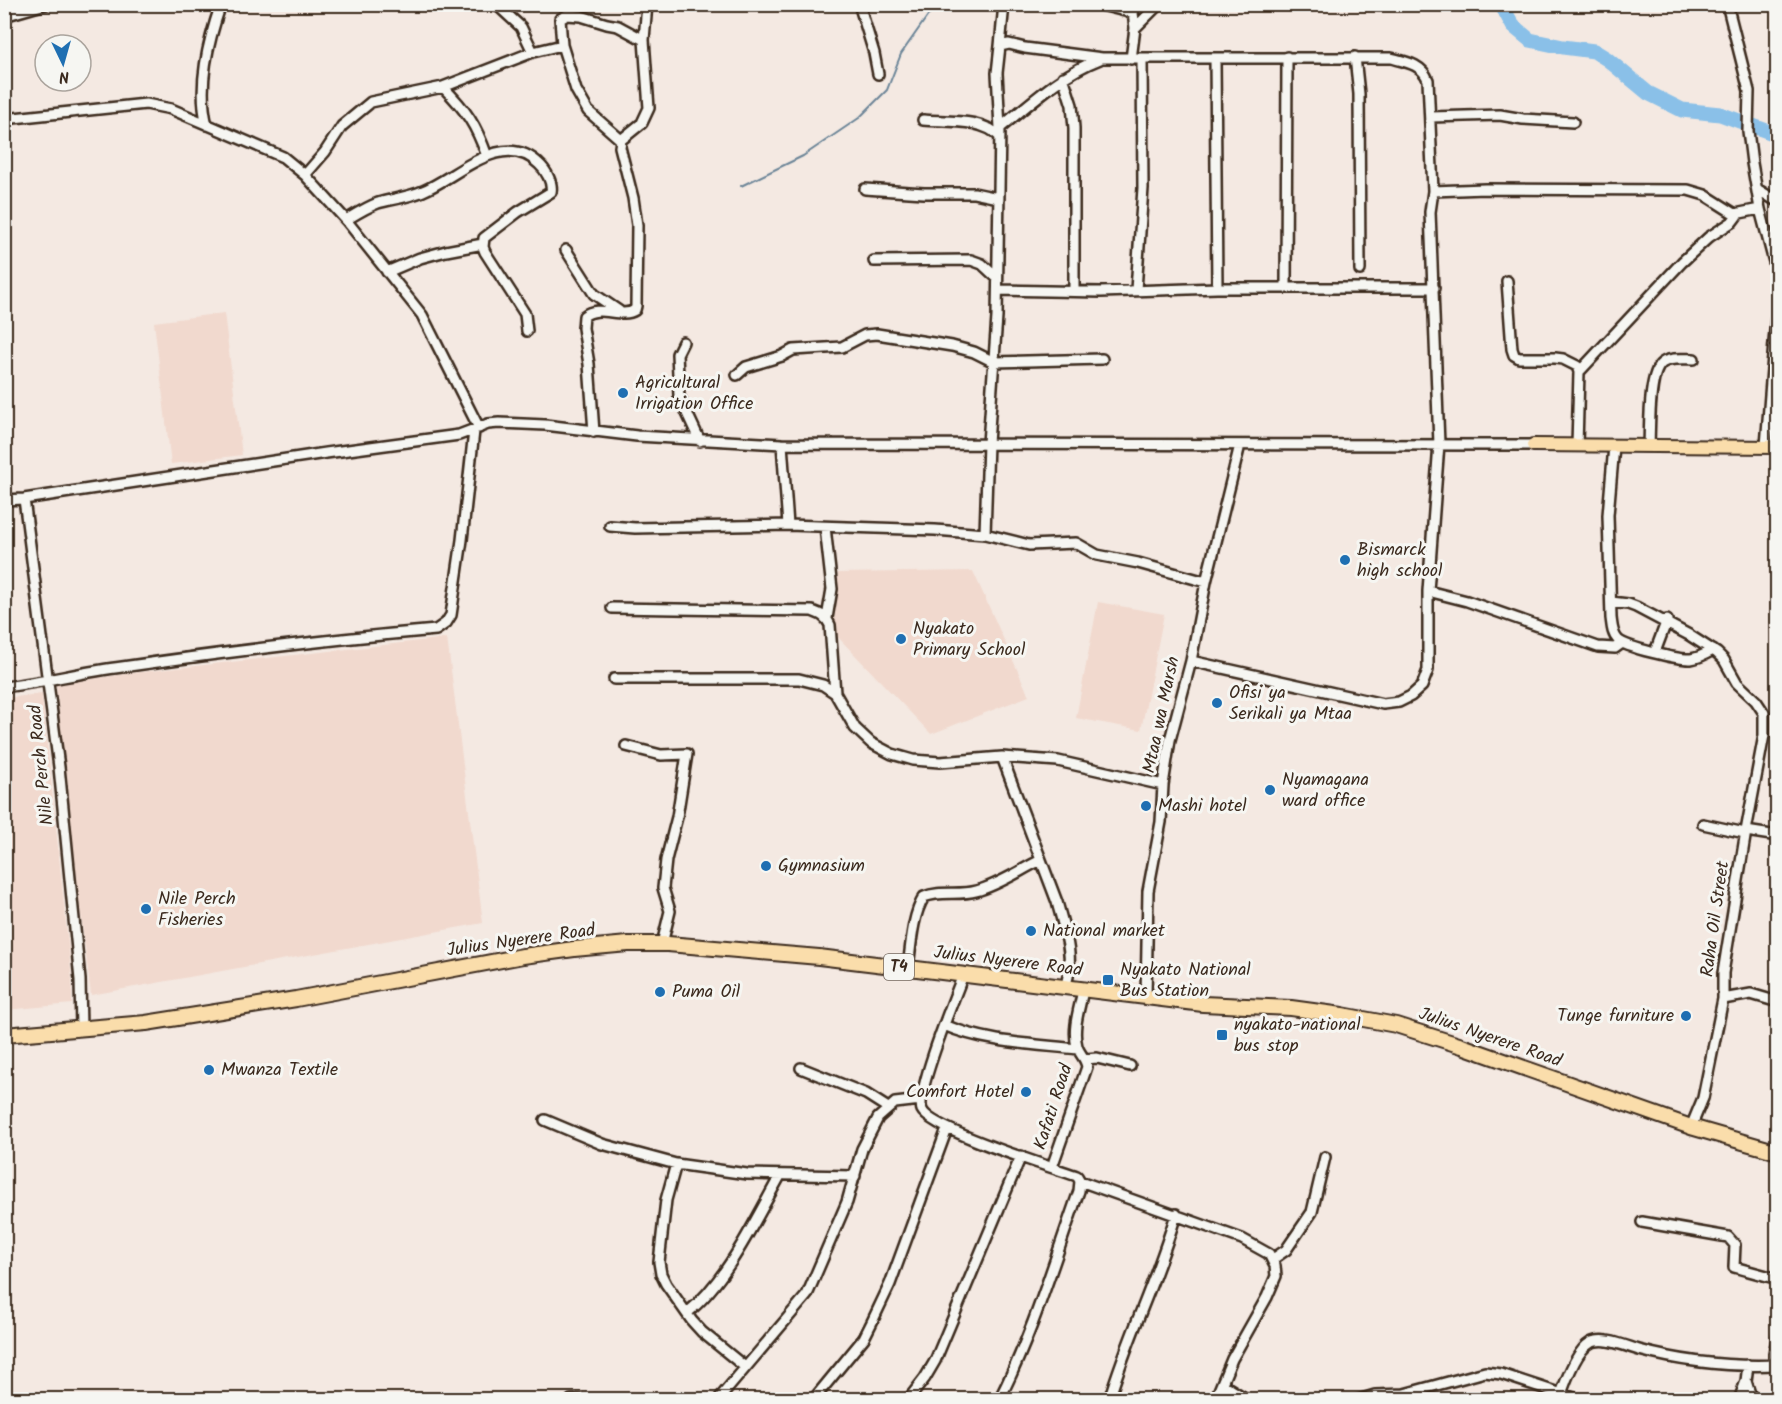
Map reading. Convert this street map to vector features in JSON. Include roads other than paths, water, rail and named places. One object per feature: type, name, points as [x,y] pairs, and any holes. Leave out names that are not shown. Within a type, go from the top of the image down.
[{"type":"highway","name":"Julius Nyerere Road","points":[[4,1035],[146,1023],[574,949],[662,944],[743,949],[1203,1004],[1292,1008],[1396,1025],[1691,1127],[1778,1152]]},
{"type":"main road","points":[[1533,446],[1772,446]]},
{"type":"street","points":[[4,16],[46,4]]},
{"type":"street","points":[[207,125],[202,106],[204,72],[221,4]]},
{"type":"street","points":[[496,4],[521,27],[533,52]]},
{"type":"street","points":[[594,432],[584,320],[587,313],[592,312],[629,313],[635,310],[638,225],[620,147],[621,140],[642,123],[649,108],[644,40],[647,4]]},
{"type":"street","points":[[859,4],[878,74]]},
{"type":"street","points":[[985,534],[988,443],[998,290],[1000,133],[997,73],[1004,4]]},
{"type":"street","points":[[1097,4],[1133,13],[1135,28],[1131,59]]},
{"type":"street","points":[[1135,28],[1159,4]]},
{"type":"street","points":[[1727,4],[1746,79],[1748,131],[1760,209],[1778,277]]},
{"type":"street","points":[[621,140],[588,111],[581,100],[562,45],[560,19],[567,15],[581,16],[618,26],[644,40]]},
{"type":"street","points":[[1000,46],[1009,44],[1102,58],[1131,59],[1391,58],[1420,67],[1428,80],[1433,191],[1430,212],[1439,444],[1428,591],[1428,670],[1422,686],[1411,696],[1399,702],[1383,704],[1191,662]]},
{"type":"street","points":[[305,175],[325,152],[342,126],[371,102],[443,87],[533,52],[562,45]]},
{"type":"street","points":[[1286,288],[1287,57]]},
{"type":"street","points":[[1355,57],[1359,94],[1360,270]]},
{"type":"street","points":[[1000,133],[1063,77],[1102,58]]},
{"type":"street","points":[[1215,58],[1217,288]]},
{"type":"street","points":[[1136,290],[1143,188],[1142,59]]},
{"type":"street","points":[[1063,77],[1071,105],[1074,128],[1074,291]]},
{"type":"street","points":[[443,87],[458,102],[477,128],[487,156]]},
{"type":"street","points":[[4,119],[146,104],[171,109],[283,157],[305,175],[346,220],[422,315],[476,429],[451,615],[441,628],[293,643],[119,667],[4,687]]},
{"type":"street","points":[[1431,117],[1500,115],[1573,122]]},
{"type":"street","points":[[923,120],[980,125],[1000,133]]},
{"type":"street","points":[[346,220],[368,207],[432,188],[464,167],[487,156],[513,152],[530,157],[544,169],[551,192],[490,232],[484,238],[483,244],[485,252],[525,314],[527,331]]},
{"type":"street","points":[[865,189],[924,193],[974,193],[998,198]]},
{"type":"street","points":[[1757,189],[1778,202]]},
{"type":"street","points":[[1433,191],[1688,190],[1705,195],[1730,212],[1738,214],[1760,209]]},
{"type":"street","points":[[1579,372],[1682,262],[1709,237],[1732,222],[1738,214]]},
{"type":"street","points":[[387,272],[420,258],[483,244]]},
{"type":"street","points":[[566,250],[594,294],[619,312]]},
{"type":"street","points":[[874,261],[971,260],[982,264],[997,278]]},
{"type":"street","points":[[1507,281],[1514,355],[1519,358],[1563,359],[1577,366],[1579,372],[1578,446]]},
{"type":"street","points":[[998,290],[1434,288]]},
{"type":"street","points":[[1772,446],[1778,291]]},
{"type":"street","points":[[737,375],[746,367],[782,356],[793,350],[842,347],[865,335],[878,334],[952,346],[974,352],[994,362],[1102,359]]},
{"type":"street","points":[[683,342],[677,354],[679,396],[700,441]]},
{"type":"street","points":[[1649,446],[1656,370],[1661,363],[1669,360],[1694,359]]},
{"type":"street","points":[[4,500],[24,499],[459,435],[499,423],[700,441],[782,444],[1533,446]]},
{"type":"street","points":[[782,444],[788,525]]},
{"type":"street","name":"Mtaa wa Marsh","points":[[1146,997],[1148,891],[1161,822],[1170,740],[1191,662],[1206,582],[1240,445]]},
{"type":"street","points":[[1614,446],[1608,515],[1614,634],[1622,643],[1662,656],[1687,659],[1713,650]]},
{"type":"street","name":"Nile Perch Road","points":[[24,499],[49,681],[80,980],[81,1029]]},
{"type":"street","points":[[610,526],[646,528],[788,525],[985,534],[1029,545],[1076,543],[1097,555],[1138,563],[1206,582]]},
{"type":"street","points":[[825,527],[832,589],[827,618],[830,625],[835,693],[855,728],[871,743],[892,754],[914,760],[940,762],[1002,757],[1078,764],[1164,785]]},
{"type":"street","points":[[1428,591],[1467,601],[1598,647],[1614,648],[1622,643]]},
{"type":"street","points":[[1611,602],[1628,604],[1666,621],[1713,650]]},
{"type":"street","points":[[612,608],[812,611],[827,618]]},
{"type":"street","points":[[1655,652],[1666,621]]},
{"type":"street","name":"Raha Oil Street","points":[[1691,1127],[1703,1098],[1723,999],[1723,974],[1764,735],[1764,713],[1756,701],[1737,683],[1724,660],[1713,650]]},
{"type":"street","points":[[614,679],[799,679],[823,685],[835,693]]},
{"type":"street","points":[[627,747],[661,755],[687,754],[677,817],[665,868],[663,888],[670,911],[662,944]]},
{"type":"street","points":[[1002,757],[1057,902],[1071,964],[1070,975],[1065,987]]},
{"type":"street","points":[[1703,824],[1778,836]]},
{"type":"street","points":[[908,968],[920,903],[924,897],[973,892],[987,888],[1041,860]]},
{"type":"street","points":[[963,975],[921,1100],[921,1108],[926,1117],[947,1129],[1242,1239],[1262,1249],[1273,1259],[1276,1276],[1267,1297],[1232,1359],[1215,1400]]},
{"type":"street","name":"Kafati Road","points":[[1052,1167],[1087,1067],[1086,1059],[1078,1049],[1075,1034],[1083,990]]},
{"type":"street","points":[[1723,999],[1751,994],[1778,1002]]},
{"type":"street","points":[[944,1026],[983,1038],[1078,1049]]},
{"type":"street","points":[[1086,1059],[1097,1058],[1130,1066]]},
{"type":"street","points":[[801,1068],[866,1094],[888,1108]]},
{"type":"street","points":[[718,1400],[807,1295],[847,1202],[869,1132],[888,1108],[895,1103],[921,1100]]},
{"type":"street","points":[[545,1120],[602,1144],[676,1164],[747,1174],[855,1176]]},
{"type":"street","points":[[813,1400],[864,1338],[873,1322],[890,1284],[947,1129]]},
{"type":"street","points":[[908,1400],[926,1378],[935,1360],[1021,1156]]},
{"type":"street","points":[[1273,1259],[1286,1250],[1312,1212],[1325,1157]]},
{"type":"street","points":[[676,1164],[666,1200],[659,1262],[666,1284],[702,1332],[745,1367]]},
{"type":"street","points":[[687,1313],[702,1301],[718,1279],[780,1176]]},
{"type":"street","points":[[999,1400],[1009,1381],[1044,1292],[1080,1180]]},
{"type":"street","points":[[1109,1400],[1121,1360],[1166,1248],[1176,1214]]},
{"type":"street","points":[[1642,1222],[1728,1237],[1735,1245],[1734,1267],[1778,1279]]},
{"type":"street","points":[[1560,1396],[1580,1353],[1587,1344],[1595,1341],[1606,1341],[1652,1354],[1694,1362],[1776,1365],[1774,1353],[1778,1335]]},
{"type":"street","points":[[1739,1400],[1746,1381],[1748,1365]]},
{"type":"street","points":[[1358,1400],[1375,1395],[1404,1395],[1485,1372],[1501,1374],[1560,1396],[1580,1400]]},
{"type":"street","points":[[1746,1381],[1752,1400]]},
{"type":"street","points":[[1222,1383],[1248,1400]]},
{"type":"street","points":[[571,1400],[580,1400]]},
{"type":"waterway","points":[[741,186],[803,156],[859,118],[887,90],[901,54],[936,4]]},
{"type":"waterway","points":[[1501,4],[1513,26],[1530,40],[1594,51],[1648,93],[1682,110],[1720,114],[1778,135]]},
{"type":"place","name":"Agricultural Irrigation Office","points":[[623,393]]},
{"type":"place","name":"Bismarck high school","points":[[1345,560]]},
{"type":"place","name":"Nyakato Primary School","points":[[901,639]]},
{"type":"place","name":"Ofisi ya Serikali ya Mtaa","points":[[1217,703]]},
{"type":"place","name":"Nyamagana ward office","points":[[1270,790]]},
{"type":"place","name":"Mashi hotel","points":[[1146,806]]},
{"type":"place","name":"Gymnasium","points":[[766,866]]},
{"type":"place","name":"Nile Perch Fisheries","points":[[146,909]]},
{"type":"place","name":"National market","points":[[1031,931]]},
{"type":"place","name":"Nyakato National Bus Station","points":[[1108,980]]},
{"type":"place","name":"Puma Oil","points":[[660,992]]},
{"type":"place","name":"Tunge furniture","points":[[1686,1016]]},
{"type":"place","name":"nyakato-national bus stop","points":[[1222,1035]]},
{"type":"place","name":"Mwanza Textile","points":[[209,1070]]},
{"type":"place","name":"Comfort Hotel","points":[[1026,1092]]}]
